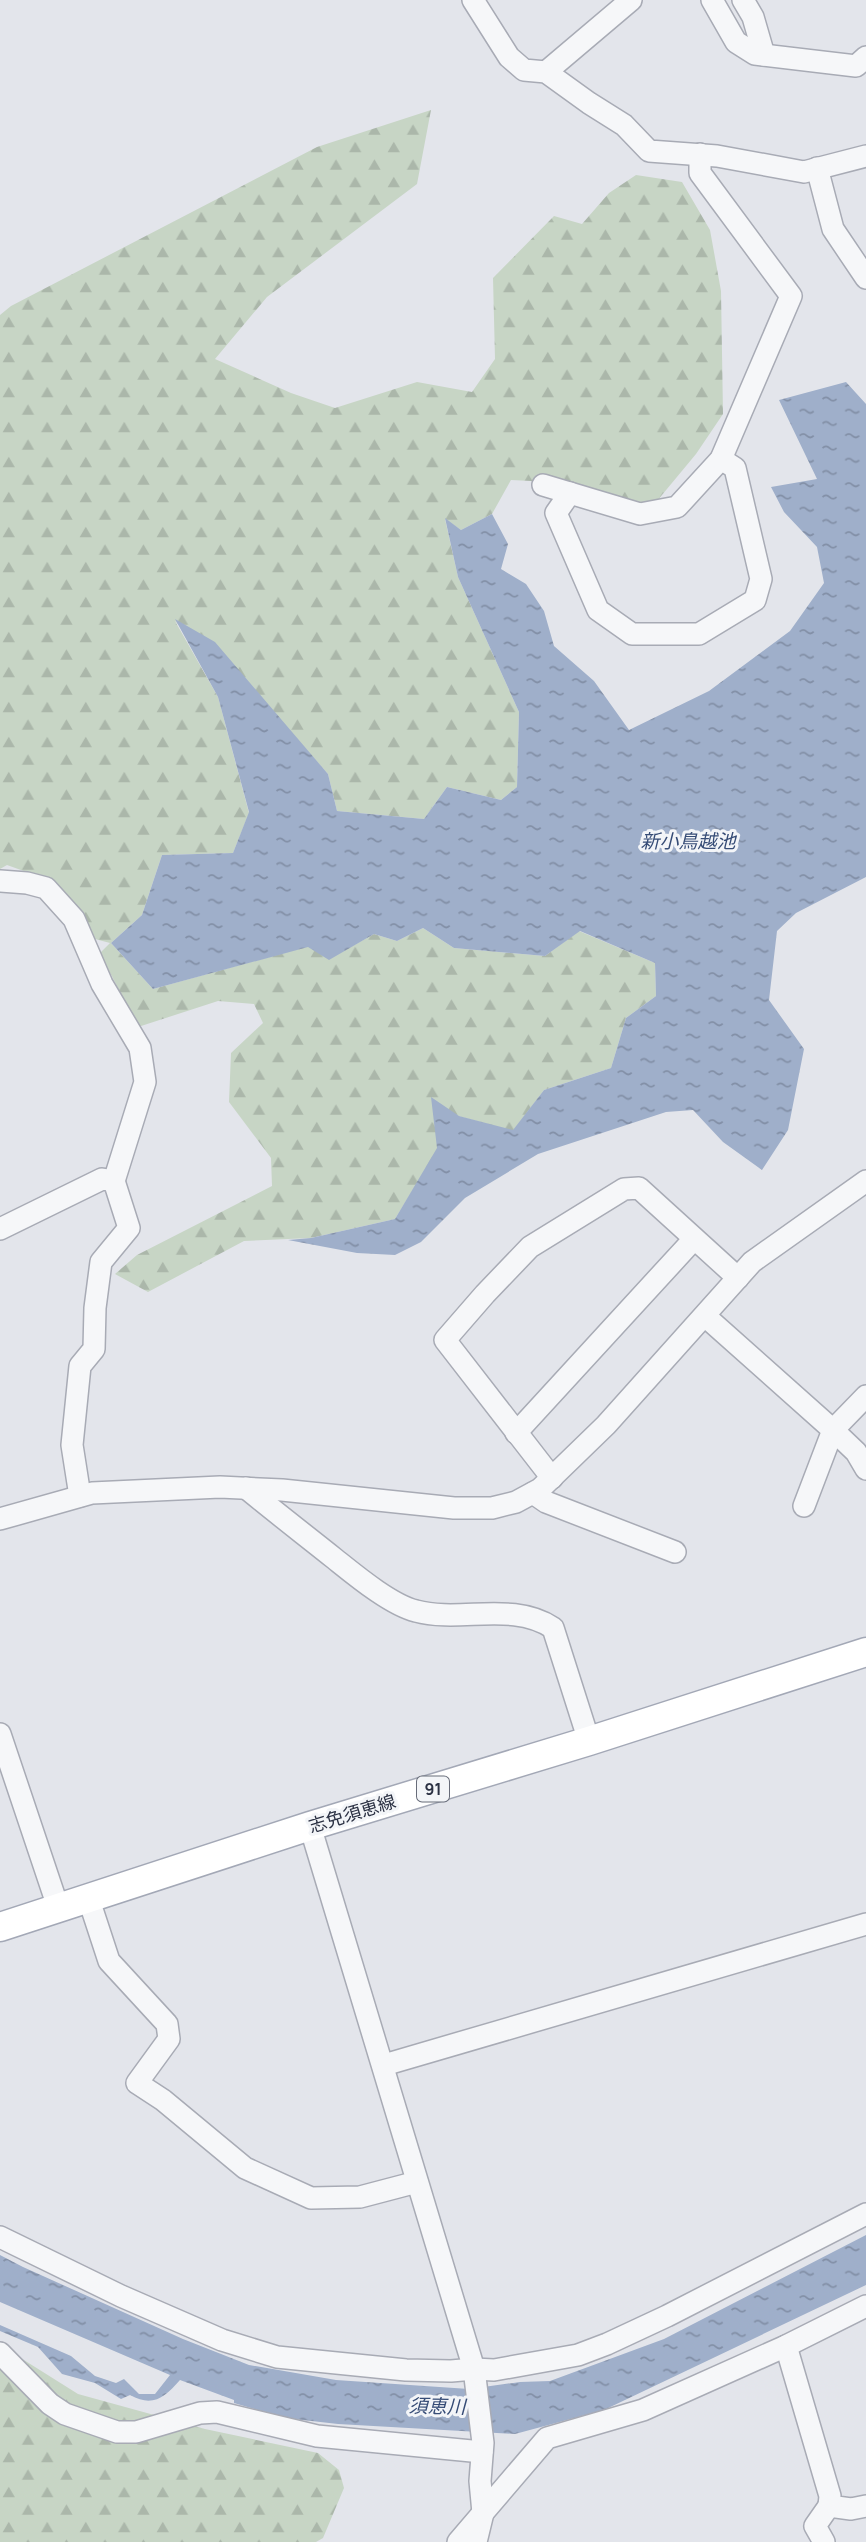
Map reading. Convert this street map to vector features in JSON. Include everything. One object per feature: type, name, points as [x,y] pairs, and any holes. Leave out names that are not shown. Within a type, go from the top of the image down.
[{"type":"main road","name":"志免須恵線","points":[[0,1927],[310,1826],[589,1741],[866,1652]]},
{"type":"street","points":[[474,0],[509,57],[524,69],[546,72],[624,125],[649,151],[700,154],[804,172],[866,156]]},
{"type":"street","points":[[546,72],[631,0]]},
{"type":"street","points":[[712,0],[736,42],[755,54],[856,66],[866,57]]},
{"type":"street","points":[[751,3],[764,55]]},
{"type":"street","points":[[543,485],[640,514],[677,507],[721,459],[791,296],[700,173],[700,154]]},
{"type":"street","points":[[817,168],[833,229],[866,278]]},
{"type":"street","points":[[570,493],[556,513],[598,610],[632,634],[699,634],[754,600],[761,579],[735,468],[721,459]]},
{"type":"street","points":[[0,881],[46,888],[74,919],[102,984],[140,1048],[145,1082],[114,1181],[129,1228],[102,1262],[95,1308],[94,1349],[80,1366],[72,1445],[80,1496]]},
{"type":"street","points":[[0,1229],[102,1179],[114,1181]]},
{"type":"street","points":[[0,1519],[92,1493],[220,1487],[454,1508],[492,1508],[516,1502],[552,1478],[606,1425],[752,1262],[866,1181]]},
{"type":"street","points":[[552,1478],[445,1340],[485,1294],[530,1247],[624,1189],[639,1188],[738,1278]]},
{"type":"street","points":[[516,1433],[694,1239]]},
{"type":"street","points":[[705,1316],[833,1430],[856,1452],[866,1469]]},
{"type":"street","points":[[804,1506],[833,1430],[866,1396]]},
{"type":"street","points":[[246,1488],[372,1588],[415,1611],[499,1614],[540,1619],[553,1628],[589,1741]]},
{"type":"street","points":[[533,1493],[546,1502],[675,1552]]},
{"type":"street","points":[[0,1734],[59,1909]]},
{"type":"street","points":[[310,1826],[474,2369],[482,2448],[480,2482],[483,2513],[477,2542]]},
{"type":"street","points":[[89,1900],[109,1961],[166,2024],[169,2039],[138,2083],[163,2100],[245,2168],[311,2198],[360,2197],[417,2182]]},
{"type":"street","points":[[384,2065],[866,1924]]},
{"type":"street","points":[[0,2237],[121,2296],[222,2340],[277,2357],[406,2370],[495,2370],[578,2355],[607,2344],[866,2214]]},
{"type":"street","points":[[458,2542],[547,2438],[643,2410],[786,2346],[866,2306]]},
{"type":"street","points":[[786,2346],[830,2496],[829,2506],[816,2526],[824,2542]]},
{"type":"street","points":[[0,2353],[51,2404],[65,2414],[117,2432],[136,2432],[200,2413],[218,2412],[317,2436],[482,2448]]},
{"type":"street","points":[[829,2506],[851,2509],[866,2506]]},
{"type":"green space","points":[[431,110],[417,184],[267,297],[215,359],[291,393],[335,408],[417,382],[472,392],[495,359],[493,278],[554,216],[582,224],[609,193],[636,175],[682,182],[710,230],[721,291],[723,414],[696,454],[657,501],[627,508],[571,483],[511,480],[492,514],[461,530],[445,519],[458,577],[519,712],[517,787],[501,800],[447,787],[424,819],[337,811],[328,774],[282,722],[175,621],[218,697],[249,813],[233,853],[162,855],[142,915],[111,943],[153,989],[309,946],[329,959],[374,934],[397,941],[423,928],[454,948],[545,956],[579,931],[655,963],[656,996],[626,1018],[611,1068],[544,1090],[513,1131],[458,1116],[395,1219],[311,1238],[244,1241],[148,1292],[115,1274],[137,1255],[272,1186],[271,1158],[229,1102],[231,1053],[263,1023],[254,1004],[218,1001],[138,1027],[100,953],[110,943],[95,939],[57,883],[7,865],[0,869],[0,315],[11,306],[317,147]]},
{"type":"green space","points":[[0,2345],[78,2394],[205,2429],[318,2453],[339,2470],[344,2488],[323,2538],[316,2542],[0,2542]]},
{"type":"water","name":"新小鳥越池","points":[[846,382],[866,404],[866,877],[796,913],[777,931],[769,1000],[804,1049],[788,1130],[762,1170],[723,1142],[693,1110],[666,1112],[538,1154],[465,1198],[421,1242],[395,1255],[357,1253],[288,1240],[311,1238],[395,1219],[437,1148],[431,1097],[459,1116],[513,1130],[544,1090],[611,1068],[626,1018],[656,996],[655,963],[580,931],[545,956],[454,948],[423,928],[397,941],[374,934],[329,960],[308,947],[153,989],[111,943],[142,915],[162,855],[233,853],[249,812],[218,697],[175,619],[215,642],[328,774],[337,811],[424,819],[447,787],[501,800],[517,787],[519,712],[458,577],[445,518],[461,530],[492,514],[508,544],[501,569],[526,584],[544,611],[554,646],[594,681],[629,730],[709,691],[790,631],[824,583],[817,547],[784,512],[771,487],[817,479],[779,400]]},
{"type":"water","name":"須恵川","points":[[866,2235],[866,2285],[604,2410],[515,2434],[338,2424],[285,2418],[234,2403],[234,2400],[180,2380],[158,2399],[145,2401],[130,2395],[121,2399],[95,2383],[62,2374],[38,2347],[0,2331],[0,2325],[71,2356],[95,2376],[116,2383],[124,2379],[139,2394],[155,2394],[170,2375],[0,2302],[0,2255],[183,2339],[249,2365],[336,2380],[469,2389],[550,2381],[664,2339]]}]
